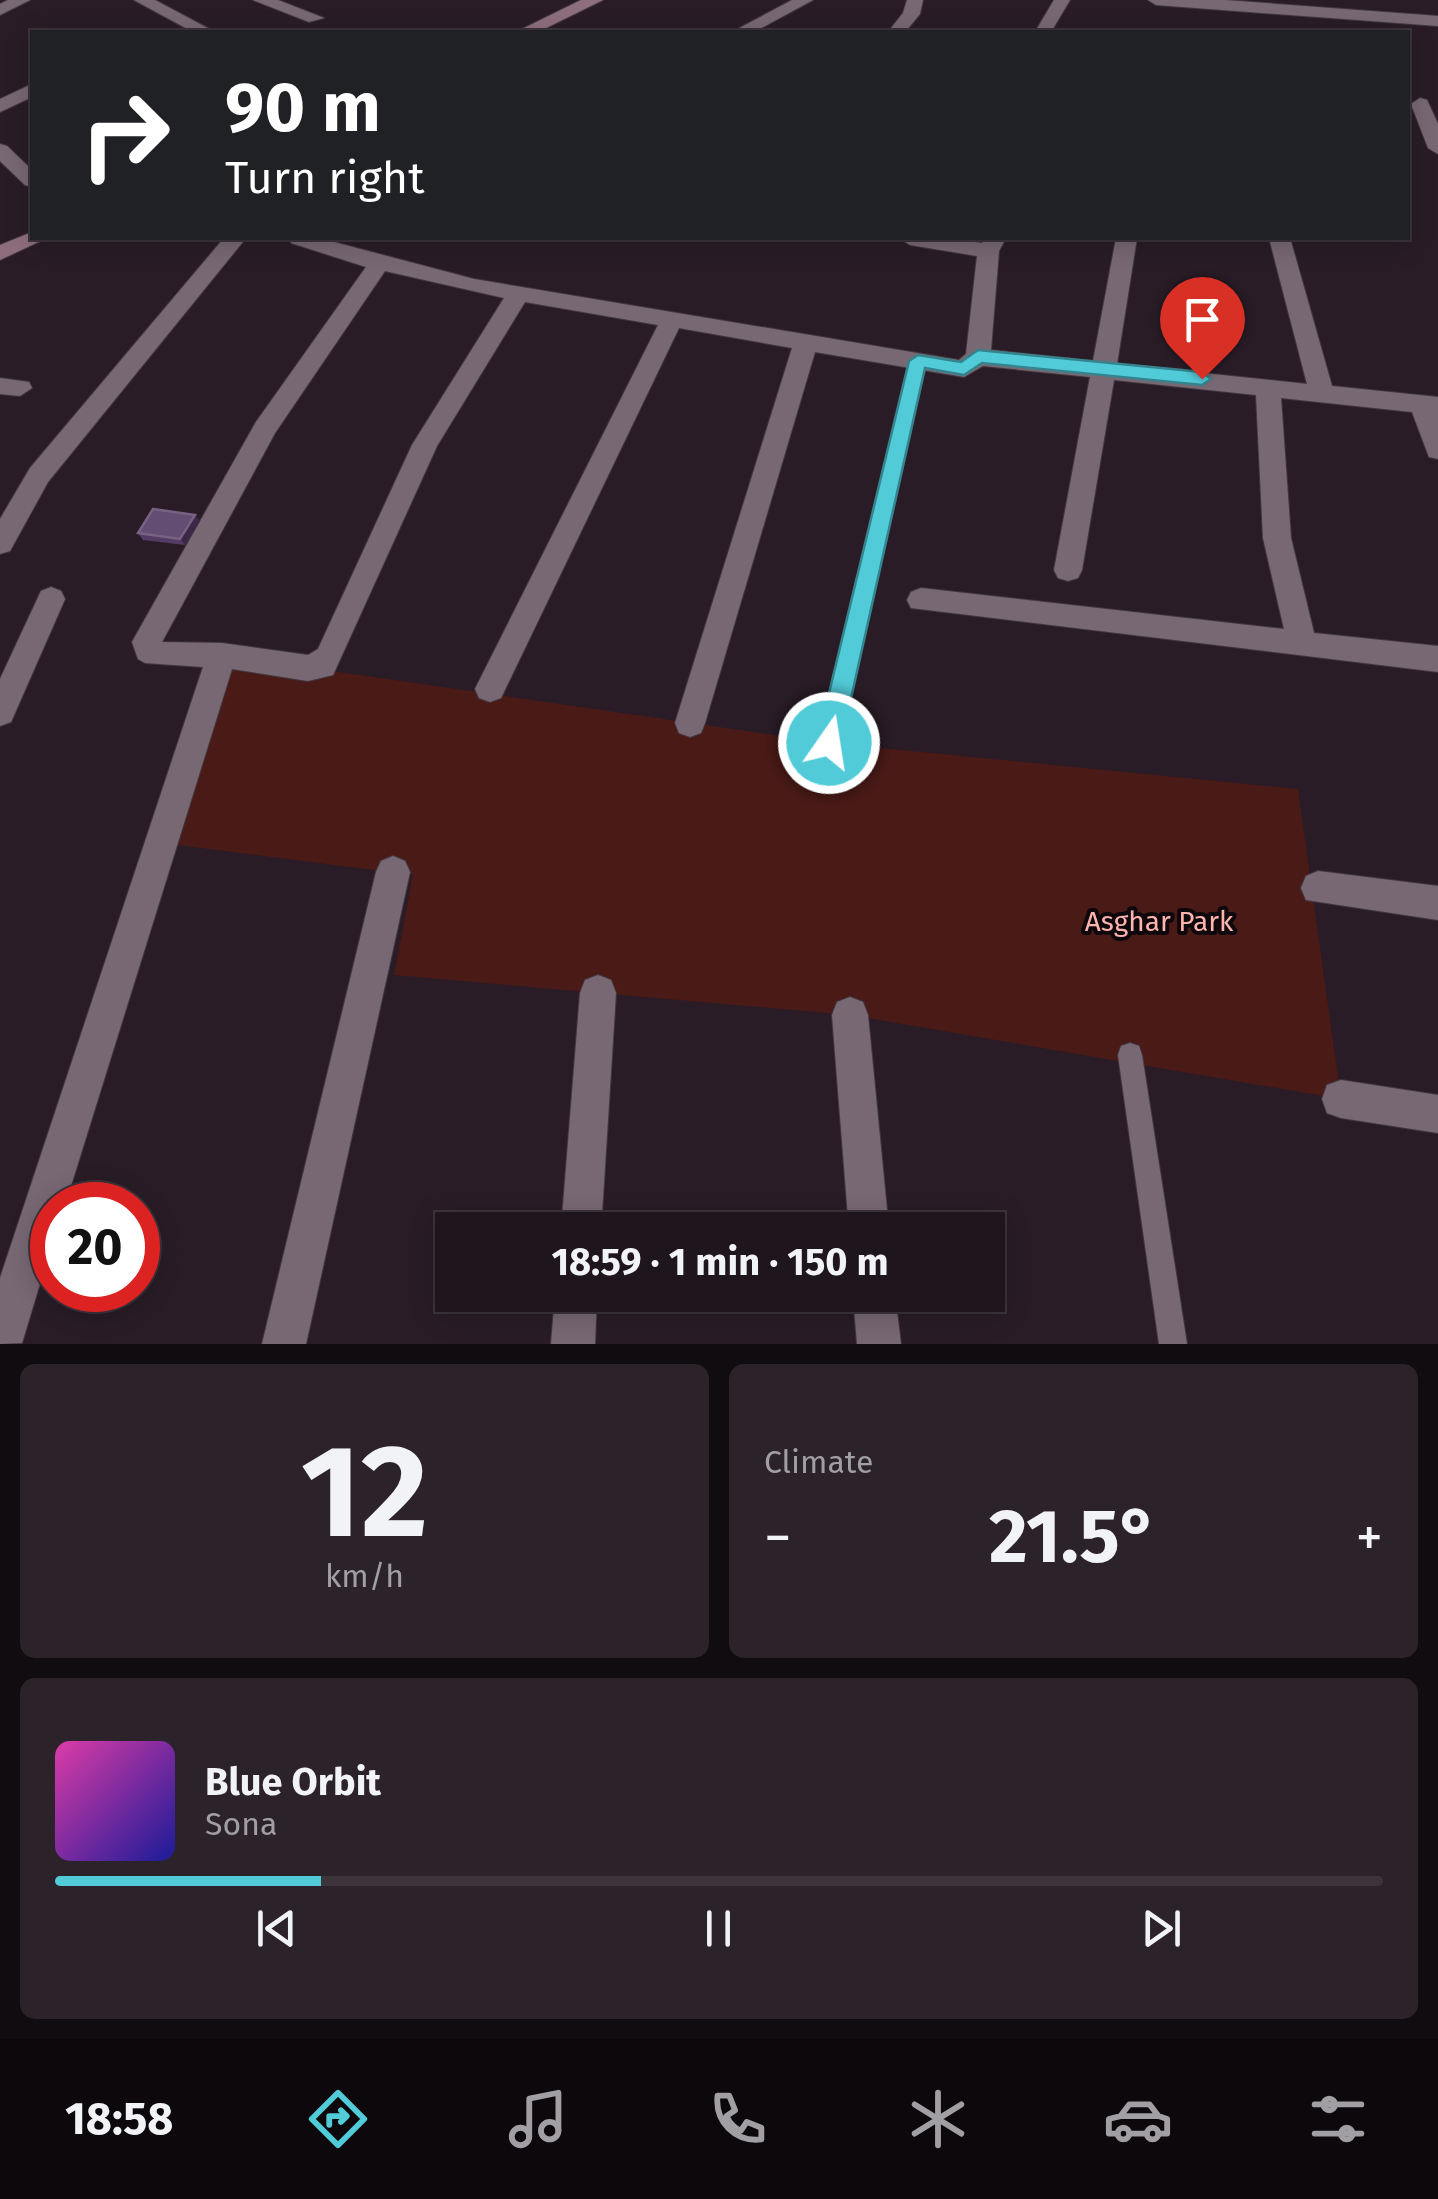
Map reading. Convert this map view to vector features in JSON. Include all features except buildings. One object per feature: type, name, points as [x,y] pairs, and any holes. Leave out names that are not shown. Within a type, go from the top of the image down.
[{"type":"street","points":[[0,10],[22,0]]},
{"type":"street","points":[[142,0],[174,10],[203,30]]},
{"type":"street","points":[[262,0],[314,18]]},
{"type":"street","points":[[529,30],[595,0]]},
{"type":"street","points":[[744,30],[805,0]]},
{"type":"street","points":[[898,30],[915,0]]},
{"type":"street","points":[[1044,30],[1062,0]]},
{"type":"street","points":[[1156,0],[1438,21]]},
{"type":"street","points":[[151,30],[174,10]]},
{"type":"street","points":[[0,106],[30,91]]},
{"type":"street","points":[[1422,104],[1438,148]]},
{"type":"street","points":[[0,150],[30,179]]},
{"type":"street","points":[[0,253],[31,240]]},
{"type":"street","points":[[0,543],[39,474],[233,240]]},
{"type":"street","points":[[320,240],[380,263],[518,293],[964,369],[978,356],[992,244],[937,240]]},
{"type":"street","points":[[1068,570],[1127,240]]},
{"type":"street","points":[[1281,240],[1322,392]]},
{"type":"street","points":[[380,263],[265,428],[147,642],[148,650],[155,654],[222,655],[308,668],[322,666],[425,445],[518,293]]},
{"type":"street","points":[[490,690],[672,319]]},
{"type":"street","points":[[690,723],[806,342]]},
{"type":"street","points":[[978,356],[1430,405],[1438,450]]},
{"type":"street","points":[[1268,386],[1277,538],[1302,644]]},
{"type":"street","points":[[0,713],[51,600]]},
{"type":"street","points":[[921,600],[1438,659]]},
{"type":"street","points":[[0,1343],[222,655]]},
{"type":"street","points":[[284,1344],[393,872]]},
{"type":"street","points":[[1318,888],[1438,903]]},
{"type":"street","points":[[582,1212],[598,992]]},
{"type":"street","points":[[850,1015],[867,1212]]},
{"type":"street","points":[[1341,1099],[1438,1114]]},
{"type":"street","points":[[573,1344],[575,1312]]},
{"type":"street","points":[[876,1312],[879,1344]]},
{"type":"lane","points":[[829,743],[918,361]]},
{"type":"lane","points":[[1130,1054],[1173,1344]]},
{"type":"green space","name":"Asghar Park","points":[[222,655],[829,743],[1298,789],[1341,1099],[850,1015],[394,975],[413,875],[161,843]]},
{"type":"route","points":[[829,743],[918,361],[964,369],[978,356],[1202,379]]}]
